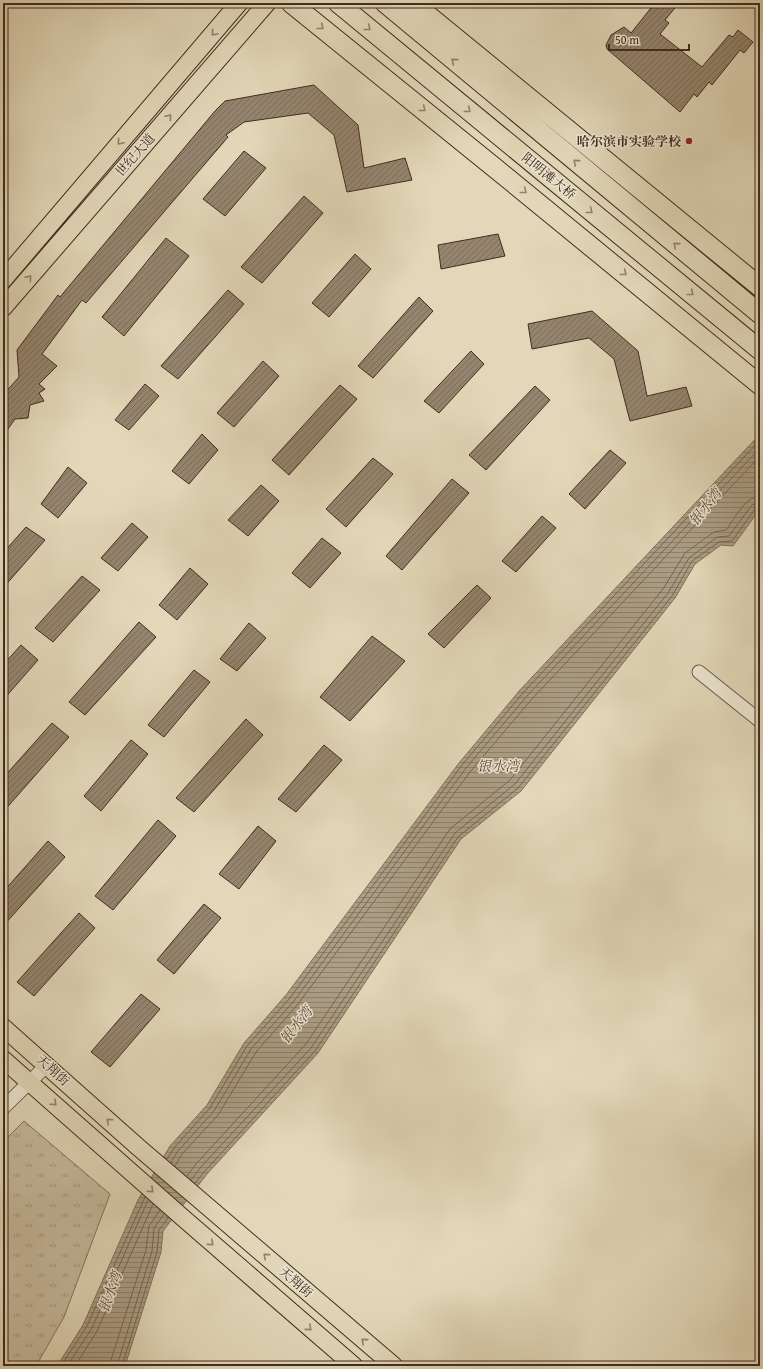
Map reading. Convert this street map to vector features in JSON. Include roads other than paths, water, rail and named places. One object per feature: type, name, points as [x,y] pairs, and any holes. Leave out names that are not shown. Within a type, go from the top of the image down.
[{"type":"highway","points":[[291,3],[760,385]]},
{"type":"highway","name":"阳明滩大桥","points":[[338,3],[757,348]]},
{"type":"highway","points":[[385,3],[760,314]]},
{"type":"highway","points":[[413,3],[760,287]]},
{"type":"highway","points":[[424,3],[760,276]]},
{"type":"main road","name":"世纪大道","points":[[3,280],[239,3]]},
{"type":"main road","name":"世纪大道","points":[[3,308],[267,3]]},
{"type":"main road","name":"天翔街","points":[[3,1027],[47,1064],[138,1146],[394,1366]]},
{"type":"main road","name":"天翔街","points":[[3,1059],[354,1366]]},
{"type":"street","points":[[699,672],[760,721]]},
{"type":"street","points":[[3,1108],[47,1064]]},
{"type":"water","name":"银水湾","points":[[760,434],[760,509],[733,546],[721,545],[695,564],[675,598],[521,791],[461,839],[318,1053],[207,1174],[163,1231],[161,1252],[125,1366],[57,1366],[83,1325],[138,1200],[170,1146],[207,1105],[244,1043],[286,995],[459,763],[520,690]]},
{"type":"place","name":"哈尔滨市实验学校","points":[[689,141]]}]
